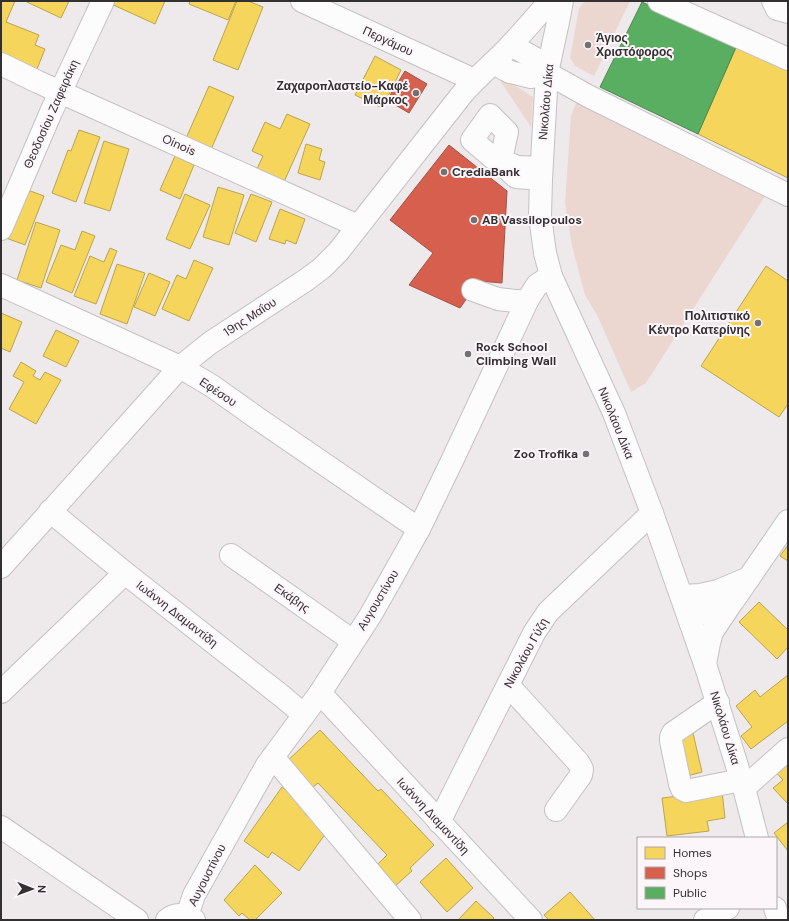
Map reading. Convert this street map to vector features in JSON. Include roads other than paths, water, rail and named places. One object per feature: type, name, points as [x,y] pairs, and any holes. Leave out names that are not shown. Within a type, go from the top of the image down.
[{"type":"street","name":"Θεοδοσίου Ζαφειράκη","points":[[1,229],[60,92],[103,1]]},
{"type":"street","name":"Περγάμου","points":[[302,1],[474,80]]},
{"type":"street","name":"19ης Μαΐου","points":[[1,566],[180,367],[210,343],[306,280],[322,268],[338,252],[474,80],[511,45],[550,1]]},
{"type":"street","name":"Νικολάου Δίκα","points":[[562,1],[547,73],[541,173],[540,216],[550,276],[614,413],[652,513],[718,702],[743,784],[757,837]]},
{"type":"street","points":[[659,1],[788,59]]},
{"type":"street","points":[[688,1],[788,46]]},
{"type":"street","points":[[773,1],[777,9],[788,12]]},
{"type":"street","points":[[511,45],[536,59],[547,73],[588,96],[788,195]]},
{"type":"street","points":[[493,63],[510,72],[531,77],[547,73]]},
{"type":"street","name":"Oinois","points":[[1,64],[358,226]]},
{"type":"street","points":[[500,160],[503,165],[516,176],[541,173]]},
{"type":"street","name":"Αυγουστίνου","points":[[182,919],[267,765],[320,693],[370,616],[419,529],[451,464],[527,300],[537,286],[550,276]]},
{"type":"street","name":"Εφέσου","points":[[1,285],[180,367],[212,386],[419,529]]},
{"type":"street","points":[[473,290],[498,299],[515,301],[527,300]]},
{"type":"street","name":"Ιωάννη Διαμαντίδη","points":[[50,512],[124,573],[304,715]]},
{"type":"street","name":"Νικολάου Γύζη","points":[[440,822],[534,633],[548,612],[652,513]]},
{"type":"street","points":[[705,664],[708,643],[712,632],[788,521]]},
{"type":"street","name":"Εκάβης","points":[[230,555],[353,641]]},
{"type":"street","points":[[1,692],[124,573]]},
{"type":"street","points":[[682,596],[700,595],[718,591],[749,578]]},
{"type":"street","points":[[682,596],[697,611],[707,615],[721,611],[733,601]]},
{"type":"street","points":[[508,685],[578,762],[582,769],[581,775],[556,810]]},
{"type":"street","name":"Ιωάννη Διαμαντίδη","points":[[320,693],[531,920]]},
{"type":"street","points":[[718,702],[673,733],[671,737],[682,789],[686,791],[743,784],[788,749]]},
{"type":"street","points":[[273,757],[410,920]]},
{"type":"street","points":[[1,827],[137,920]]},
{"type":"street","points":[[705,920],[726,909]]},
{"type":"street","points":[[775,909],[778,920]]},
{"type":"place","name":"Άγιος Χριστόφορος","points":[[588,45]]},
{"type":"place","name":"Ζαχαροπλαστείο-Καφέ Μάρκος","points":[[416,93]]},
{"type":"place","name":"CrediaBank","points":[[444,172]]},
{"type":"place","name":"AB Vassilopoulos","points":[[474,220]]},
{"type":"place","name":"Πολιτιστικό Κέντρο Κατερίνης","points":[[758,323]]},
{"type":"place","name":"Rock School Climbing Wall","points":[[468,354]]},
{"type":"place","name":"Zoo Trofika","points":[[586,454]]}]
